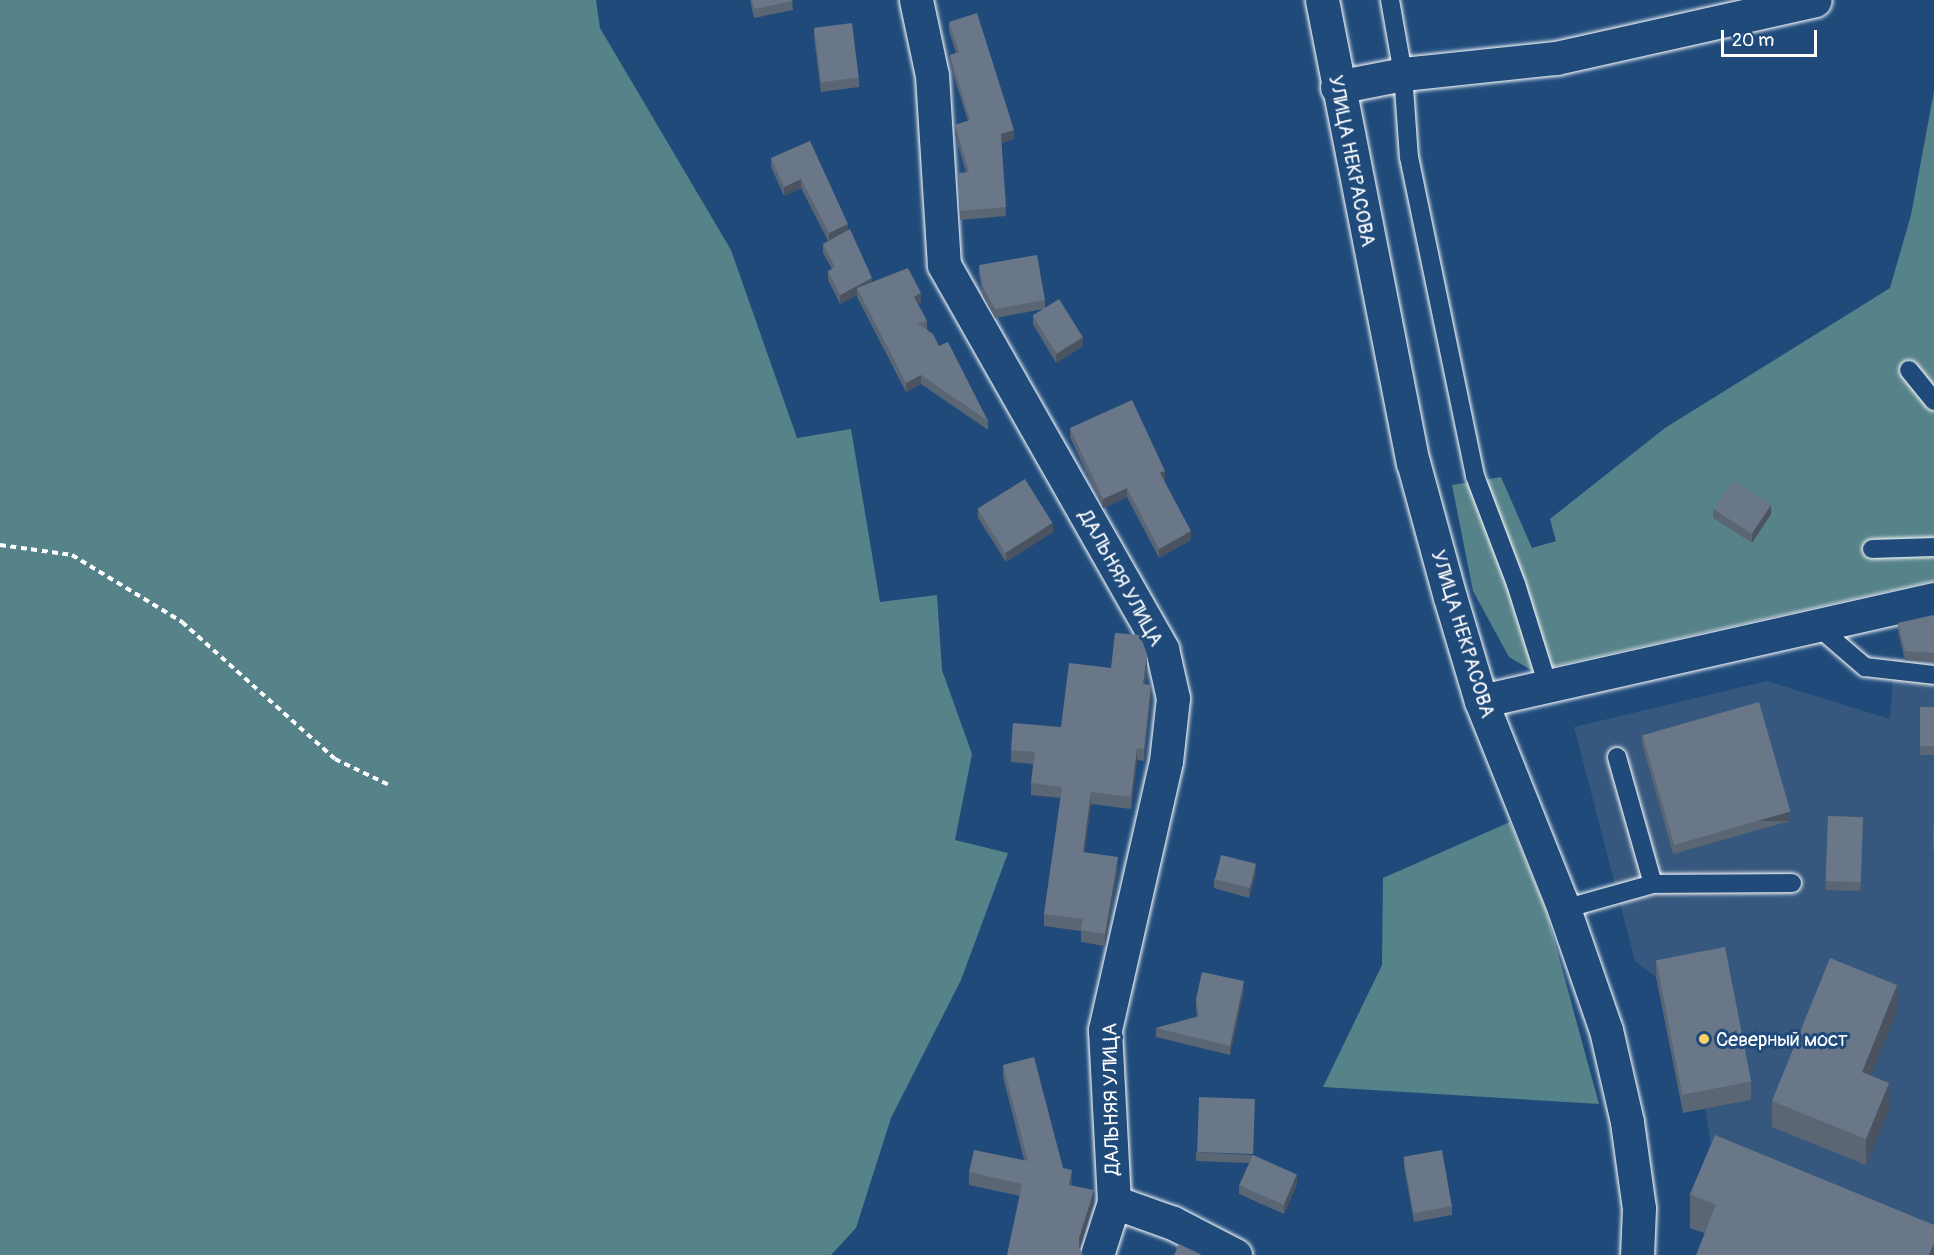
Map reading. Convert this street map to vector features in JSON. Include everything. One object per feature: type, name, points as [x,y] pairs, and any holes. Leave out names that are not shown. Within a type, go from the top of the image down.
[{"type":"street","name":"ДАЛЬНЯЯ УЛИЦА","points":[[916,0],[932,75],[944,265],[1162,649],[1173,698],[1166,761],[1105,1030],[1114,1202],[1097,1255]]},
{"type":"street","name":"УЛИЦА НЕКРАСОВА","points":[[1322,0],[1337,87],[1413,462],[1481,701],[1564,909],[1606,1030],[1627,1122],[1639,1208],[1637,1255]]},
{"type":"street","points":[[1337,87],[1403,74],[1556,58],[1815,0]]},
{"type":"street","points":[[1481,701],[1934,599]]},
{"type":"street","points":[[1114,1202],[1173,1223],[1235,1255]]},
{"type":"lane","points":[[1390,0],[1403,74],[1409,157],[1475,476],[1516,584],[1548,686]]},
{"type":"lane","points":[[1909,370],[1934,401]]},
{"type":"lane","points":[[1872,549],[1934,547]]},
{"type":"lane","points":[[1816,626],[1865,668],[1934,675]]},
{"type":"lane","points":[[1617,757],[1653,884]]},
{"type":"lane","points":[[1564,909],[1653,884],[1792,883]]},
{"type":"path","points":[[0,545],[72,555],[182,622],[335,759],[389,785]]},
{"type":"shaded area","points":[[1894,658],[1934,662],[1934,1255],[1716,1238],[1690,1228],[1715,1169],[1705,1109],[1751,1100],[1724,964],[1656,977],[1635,961],[1574,727],[1767,681],[1890,719]]},
{"type":"green space","points":[[0,0],[596,0],[600,28],[731,250],[797,438],[851,429],[880,602],[937,595],[942,670],[972,754],[955,840],[1008,853],[961,980],[891,1118],[856,1228],[831,1255],[0,1255]]},
{"type":"green space","points":[[1934,91],[1934,581],[1533,671],[1509,657],[1473,591],[1452,485],[1501,477],[1532,548],[1556,541],[1550,519],[1665,428],[1890,288],[1911,215]]},
{"type":"green space","points":[[1510,822],[1546,910],[1599,1104],[1323,1087],[1382,965],[1383,878]]},
{"type":"building","points":[[752,0],[792,0],[793,1],[754,9]]},
{"type":"building","points":[[977,13],[1014,130],[1001,134],[1006,207],[960,211],[958,173],[969,172],[955,125],[970,120],[950,55],[959,52],[949,22]]},
{"type":"building","points":[[852,23],[859,78],[821,82],[814,28]]},
{"type":"building","points":[[810,141],[848,224],[829,233],[801,179],[784,187],[771,158]]},
{"type":"building","points":[[850,229],[872,278],[840,295],[828,271],[835,267],[823,244]]},
{"type":"building","points":[[1037,255],[1045,300],[995,309],[983,287],[979,265]]},
{"type":"building","points":[[908,268],[921,293],[914,297],[927,321],[917,323],[933,334],[939,346],[948,342],[988,421],[921,375],[906,383],[857,288]]},
{"type":"building","points":[[1059,299],[1083,337],[1057,354],[1033,315]]},
{"type":"building","points":[[1132,400],[1165,471],[1160,473],[1191,531],[1159,549],[1127,488],[1103,499],[1070,428]]},
{"type":"building","points":[[1025,479],[1053,523],[1005,553],[978,509]]},
{"type":"building","points":[[1733,480],[1771,505],[1752,534],[1714,509]]},
{"type":"building","points":[[1934,615],[1934,653],[1905,651],[1898,623]]},
{"type":"building","points":[[1115,633],[1140,635],[1147,654],[1143,684],[1151,685],[1144,749],[1137,748],[1131,797],[1091,792],[1083,852],[1118,857],[1105,934],[1081,930],[1083,919],[1044,914],[1062,787],[1031,783],[1035,752],[1011,750],[1013,723],[1061,727],[1069,663],[1111,668]]},
{"type":"building","points":[[1759,702],[1790,812],[1674,845],[1643,735]]},
{"type":"building","points":[[1920,707],[1934,707],[1934,746],[1920,746]]},
{"type":"building","points":[[1828,816],[1863,817],[1861,882],[1826,881]]},
{"type":"building","points":[[1221,855],[1256,864],[1250,888],[1215,879]]},
{"type":"building","name":"Северный мост","points":[[1725,947],[1751,1081],[1682,1095],[1656,960]]},
{"type":"building","points":[[1830,958],[1897,985],[1862,1072],[1889,1083],[1866,1139],[1772,1101]]},
{"type":"building","points":[[1202,972],[1244,981],[1230,1046],[1156,1028],[1199,1016],[1196,999]]},
{"type":"building","points":[[1034,1057],[1063,1168],[1072,1170],[1069,1185],[1094,1190],[1079,1238],[1079,1247],[1083,1255],[1007,1255],[1022,1184],[969,1172],[974,1150],[1028,1161],[1003,1065]]},
{"type":"building","points":[[1199,1097],[1255,1099],[1253,1154],[1197,1152]]},
{"type":"building","points":[[1715,1135],[1934,1225],[1934,1243],[1929,1255],[1696,1255],[1716,1205],[1690,1194]]},
{"type":"building","points":[[1442,1150],[1452,1206],[1413,1213],[1404,1157]]},
{"type":"building","points":[[1253,1155],[1297,1175],[1283,1205],[1240,1185]]},
{"type":"building","points":[[1179,1244],[1202,1255],[1174,1255]]},
{"type":"place","name":"Северный мост","points":[[1704,1039]]}]
